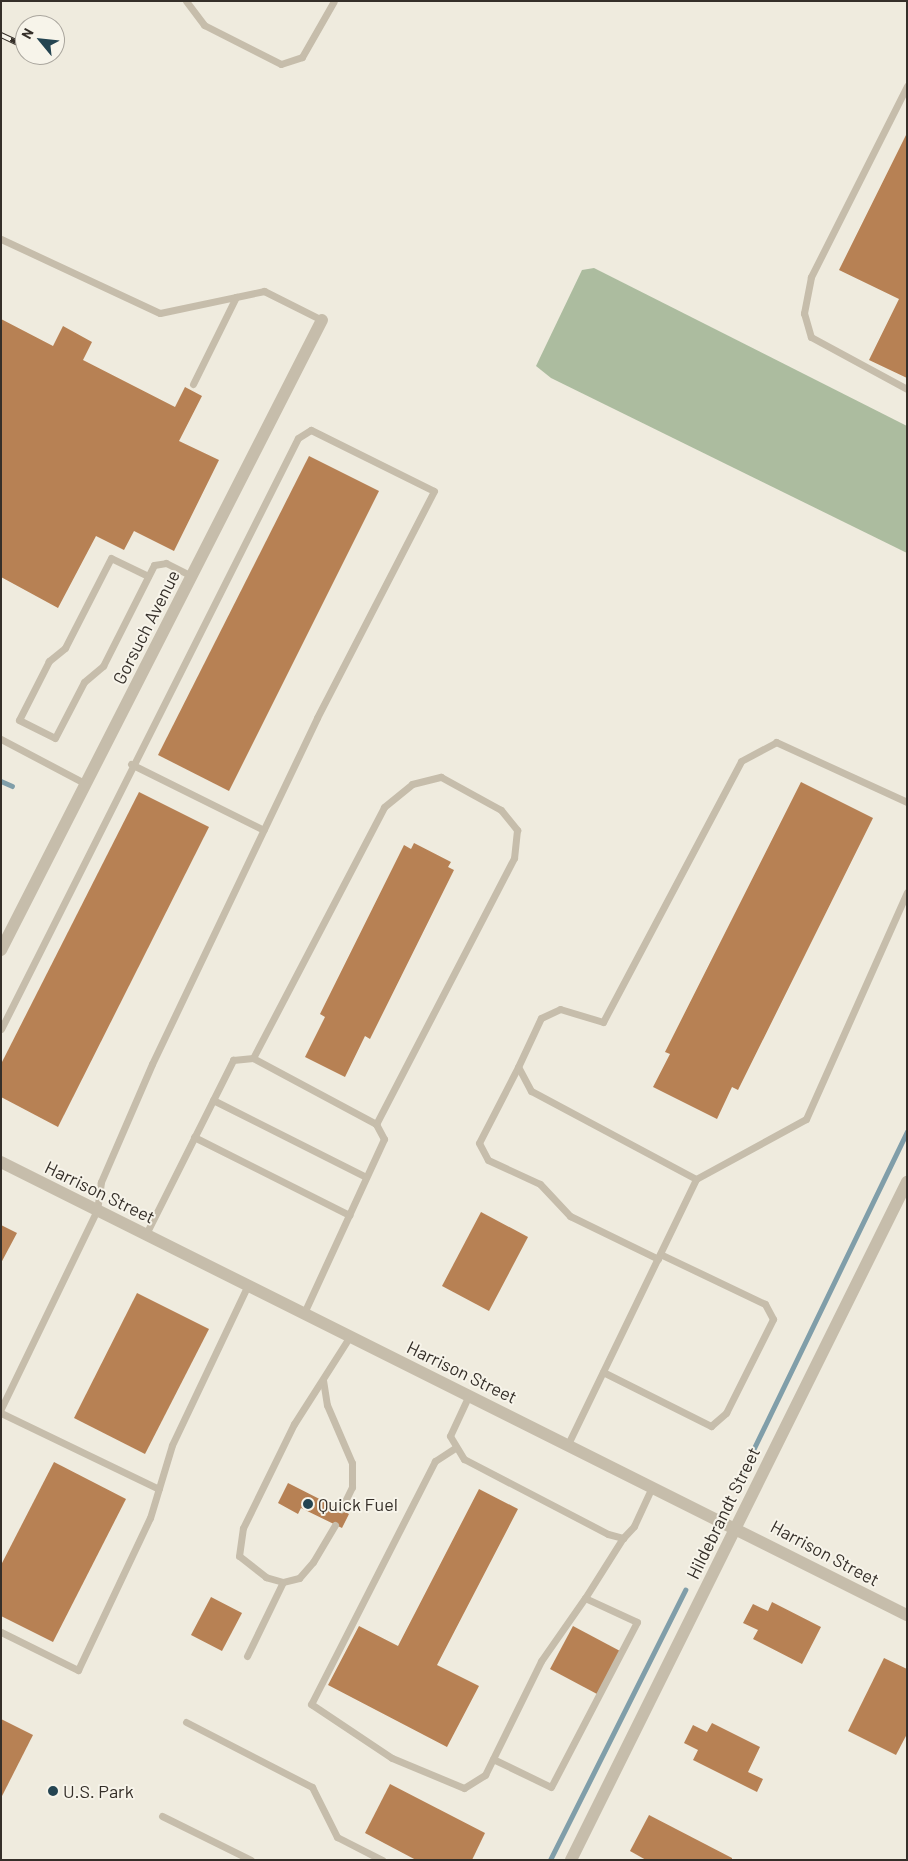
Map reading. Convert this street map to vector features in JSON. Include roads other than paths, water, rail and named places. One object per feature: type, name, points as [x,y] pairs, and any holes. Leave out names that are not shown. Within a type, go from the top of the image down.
[{"type":"street","name":"Gorsuch Avenue","points":[[1,950],[322,320]]},
{"type":"street","name":"Harrison Street","points":[[1,1162],[736,1527],[907,1616]]},
{"type":"street","name":"Hildebrandt Street","points":[[570,1860],[907,1182]]},
{"type":"lane","points":[[186,1],[204,26],[281,64],[302,58],[334,1]]},
{"type":"lane","points":[[907,86],[811,277],[804,313],[811,338],[907,389]]},
{"type":"lane","points":[[1,239],[160,313],[264,291],[322,320]]},
{"type":"lane","points":[[193,384],[236,297]]},
{"type":"lane","points":[[1,1029],[131,764],[298,438],[311,430],[341,443],[434,491],[264,830],[152,1064],[101,1182],[97,1210],[1,1409]]},
{"type":"lane","points":[[148,576],[111,558],[65,648],[49,661],[19,720],[55,738],[84,682],[103,666],[148,576],[160,562],[192,576]]},
{"type":"lane","points":[[1,738],[86,784]]},
{"type":"lane","points":[[602,1372],[711,1426],[726,1413],[772,1319],[765,1304],[570,1216],[540,1184],[488,1160],[478,1143],[542,1018],[560,1009],[603,1022],[741,761],[776,742],[907,802]]},
{"type":"lane","points":[[131,764],[264,830]]},
{"type":"lane","points":[[252,1058],[384,807],[412,784],[441,777],[501,810],[517,830],[514,858],[376,1124]]},
{"type":"lane","points":[[568,1444],[696,1179],[806,1119],[907,892]]},
{"type":"lane","points":[[146,1234],[233,1060],[252,1058],[376,1124],[384,1138],[304,1313]]},
{"type":"lane","points":[[518,1067],[531,1091],[696,1179]]},
{"type":"lane","points":[[213,1100],[366,1177]]},
{"type":"lane","points":[[194,1138],[349,1215]]},
{"type":"lane","points":[[1,1632],[78,1670],[150,1518],[172,1446],[248,1285]]},
{"type":"lane","points":[[335,1525],[313,1562],[299,1578],[284,1582],[250,1565],[238,1556],[238,1544],[294,1424],[350,1336]]},
{"type":"lane","points":[[323,1380],[327,1405],[352,1463],[352,1487],[341,1510]]},
{"type":"lane","points":[[469,1395],[450,1436],[454,1448],[464,1459],[608,1534],[623,1538]]},
{"type":"lane","points":[[1,1413],[159,1489]]},
{"type":"lane","points":[[454,1448],[435,1461],[311,1704],[392,1758],[464,1788],[485,1774],[541,1661],[585,1598],[623,1538],[634,1526],[653,1486]]},
{"type":"lane","points":[[247,1656],[284,1582]]},
{"type":"lane","points":[[493,1759],[552,1787],[637,1622],[585,1598]]},
{"type":"lane","points":[[186,1722],[312,1787],[337,1837],[382,1860]]},
{"type":"lane","points":[[162,1816],[251,1860]]},
{"type":"waterway","points":[[1,781],[12,786]]},
{"type":"waterway","points":[[741,1475],[907,1132]]},
{"type":"waterway","points":[[550,1860],[685,1590]]},
{"type":"railway","points":[[1,35],[15,42]]},
{"type":"place","name":"Quick Fuel","points":[[308,1504]]},
{"type":"place","name":"U.S. Park","points":[[53,1791]]}]
